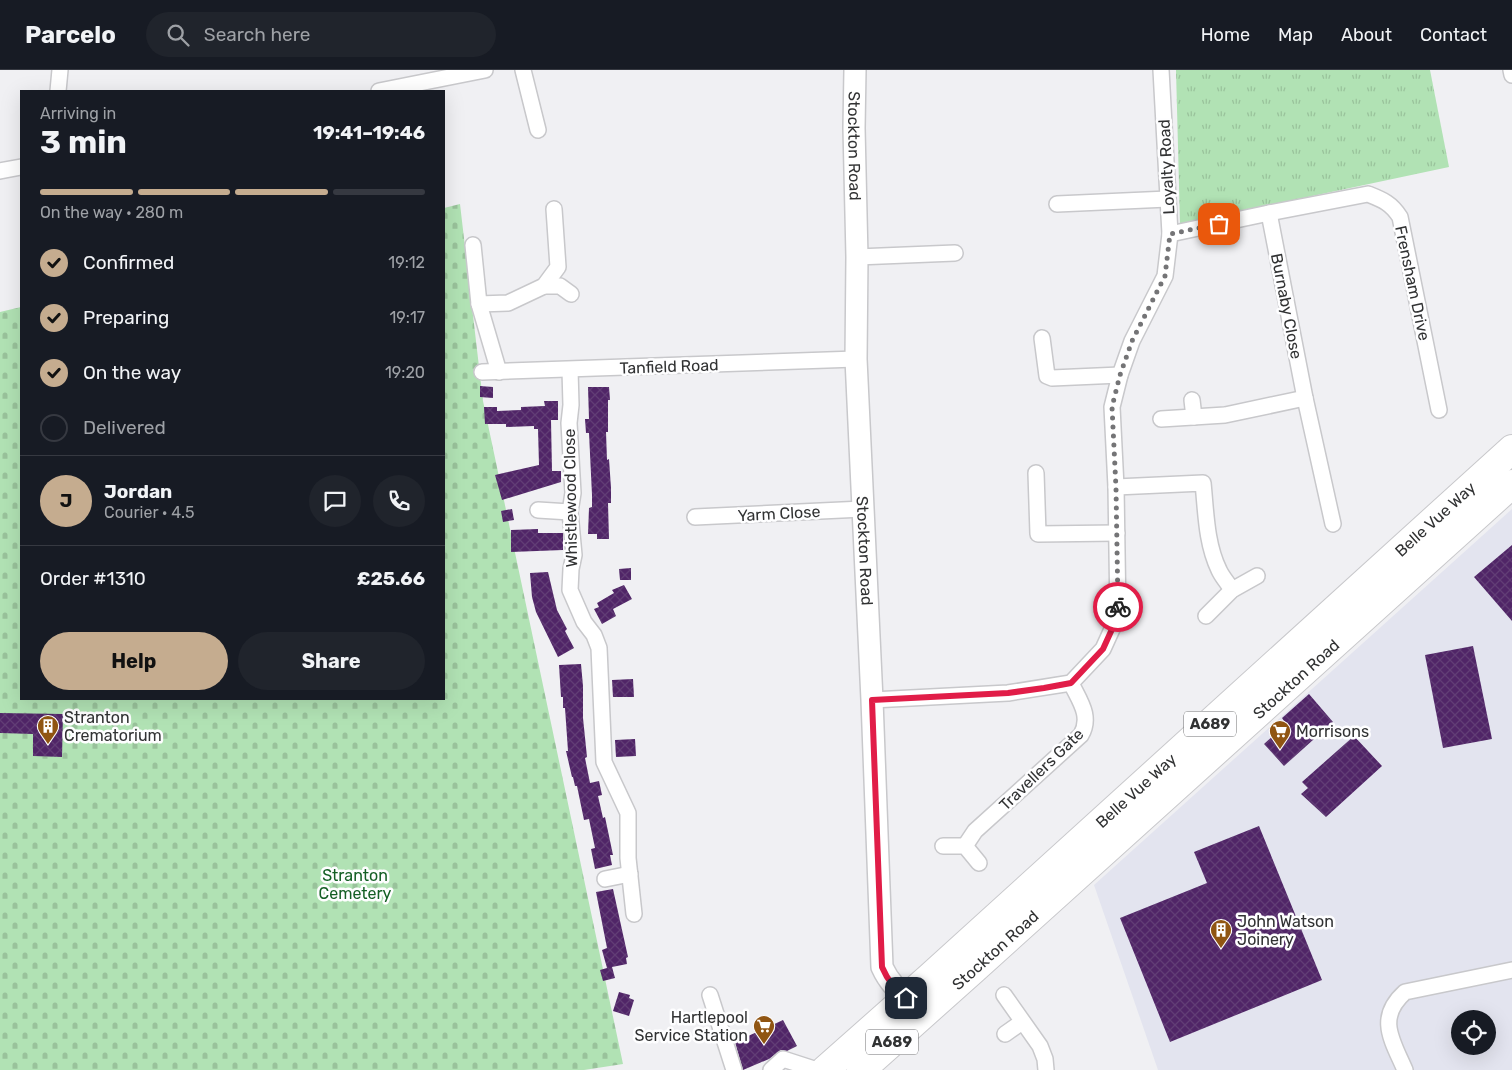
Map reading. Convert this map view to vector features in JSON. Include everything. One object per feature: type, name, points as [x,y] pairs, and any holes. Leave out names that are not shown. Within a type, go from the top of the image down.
[{"type":"highway","name":"Belle Vue Way","points":[[826,1070],[915,1007],[1512,449]]},
{"type":"highway","name":"Stockton Road","points":[[860,1070],[915,1007],[1512,484]]},
{"type":"street","points":[[58,90],[60,70]]},
{"type":"street","points":[[384,90],[485,70]]},
{"type":"street","points":[[523,70],[538,130]]},
{"type":"street","name":"Stockton Road","points":[[855,70],[856,360],[882,967],[888,980],[896,990],[915,1007]]},
{"type":"street","name":"Loyalty Road","points":[[1071,683],[1103,649],[1118,616],[1116,488],[1112,407],[1120,375],[1132,341],[1165,276],[1170,234],[1161,70]]},
{"type":"street","points":[[1511,70],[1512,75]]},
{"type":"street","points":[[0,171],[20,167]]},
{"type":"street","name":"Frensham Drive","points":[[1170,234],[1368,194],[1393,206],[1400,217],[1439,410]]},
{"type":"street","points":[[1057,204],[1168,199]]},
{"type":"street","points":[[544,286],[558,267],[554,209]]},
{"type":"street","name":"Burnaby Close","points":[[1269,213],[1333,524]]},
{"type":"street","points":[[473,245],[479,304],[499,372]]},
{"type":"street","points":[[857,257],[955,253]]},
{"type":"street","points":[[479,304],[508,303],[544,286],[560,286],[571,294]]},
{"type":"street","points":[[1042,338],[1047,376],[1052,378],[1120,375]]},
{"type":"street","name":"Tanfield Road","points":[[482,372],[856,360]]},
{"type":"street","name":"Whistlewood Close","points":[[570,370],[571,405],[569,423],[573,493],[570,512],[574,549],[570,590],[584,622],[594,635],[599,648],[604,762],[628,813],[630,874],[634,914]]},
{"type":"street","points":[[1161,419],[1225,415],[1306,398]]},
{"type":"street","points":[[1192,400],[1194,417]]},
{"type":"street","points":[[1036,474],[1038,534],[1117,533]]},
{"type":"street","points":[[1116,488],[1203,483],[1210,545],[1219,570],[1232,590]]},
{"type":"street","points":[[538,510],[570,512]]},
{"type":"street","name":"Yarm Close","points":[[695,517],[863,510]]},
{"type":"street","points":[[1206,616],[1232,590],[1257,576]]},
{"type":"street","points":[[872,700],[1008,693],[1071,683]]},
{"type":"street","name":"Travellers Gate","points":[[965,846],[976,831],[1081,735],[1086,728],[1087,720],[1084,711],[1071,683]]},
{"type":"street","points":[[943,846],[965,846],[979,863]]},
{"type":"street","points":[[605,879],[630,874]]},
{"type":"street","points":[[1405,1070],[1388,1030],[1389,1011],[1395,1000],[1405,992],[1512,970]]},
{"type":"street","points":[[710,995],[734,1070]]},
{"type":"street","points":[[1004,995],[1040,1046],[1046,1059],[1046,1070]]},
{"type":"street","points":[[1005,1034],[1022,1022]]},
{"type":"street","points":[[771,1070],[783,1060],[817,1070]]},
{"type":"shaded area","points":[[1512,509],[1512,1070],[1158,1070],[1094,885]]},
{"type":"green space","points":[[1176,70],[1430,70],[1449,167],[1180,224]]},
{"type":"green space","name":"Stranton Cemetery","points":[[460,204],[483,401],[623,1064],[584,1070],[0,1070],[0,312],[20,307],[20,700],[445,700],[445,208]]},
{"type":"building","points":[[480,386],[493,387],[493,398],[480,397]]},
{"type":"building","points":[[588,387],[609,387],[608,432],[606,432],[611,488],[611,503],[608,503],[609,539],[597,539],[597,534],[588,534],[589,508],[592,507],[592,495],[589,433],[586,433],[585,419],[589,419]]},
{"type":"building","points":[[544,401],[558,401],[558,420],[551,420],[552,471],[561,471],[561,482],[502,500],[495,475],[539,465],[538,429],[534,429],[534,426],[506,427],[506,424],[485,424],[484,407],[497,407],[497,411],[521,410],[521,407],[545,406]]},
{"type":"building","points":[[512,509],[514,520],[503,522],[501,511]]},
{"type":"building","points":[[538,529],[538,533],[563,533],[563,550],[511,552],[511,530]]},
{"type":"building","points":[[1512,545],[1512,621],[1474,577]]},
{"type":"building","points":[[631,568],[631,580],[620,580],[619,569]]},
{"type":"building","points":[[548,572],[557,610],[574,648],[558,657],[536,612],[532,597],[530,573]]},
{"type":"building","points":[[624,585],[632,599],[613,609],[616,616],[602,624],[594,609],[599,607],[597,603],[614,593],[612,590]]},
{"type":"building","points":[[1473,646],[1492,739],[1443,748],[1425,655]]},
{"type":"building","points":[[581,664],[587,757],[585,758],[590,783],[599,781],[602,795],[598,796],[603,818],[605,817],[613,855],[610,855],[612,865],[595,869],[591,849],[595,848],[589,819],[584,820],[577,786],[575,786],[572,777],[566,751],[568,751],[565,708],[563,708],[563,697],[561,697],[559,665]]},
{"type":"building","points":[[633,679],[634,697],[613,697],[612,680]]},
{"type":"building","points":[[1309,694],[1333,722],[1284,766],[1264,744],[1286,724],[1282,718]]},
{"type":"building","name":"Stranton Crematorium","points":[[0,713],[63,714],[62,757],[33,756],[33,734],[0,733]]},
{"type":"building","points":[[1354,736],[1382,766],[1326,817],[1301,794],[1308,788],[1302,782]]},
{"type":"building","points":[[635,739],[636,756],[616,757],[615,740]]},
{"type":"building","name":"John Watson Joinery","points":[[1259,826],[1322,980],[1170,1042],[1120,918],[1207,883],[1194,852]]},
{"type":"building","points":[[613,889],[628,957],[626,958],[627,964],[612,967],[615,978],[603,981],[600,970],[607,968],[602,950],[607,948],[596,892]]},
{"type":"building","points":[[619,992],[630,995],[629,998],[634,1000],[629,1016],[613,1011]]},
{"type":"building","name":"Hartlepool Service Station","points":[[783,1020],[797,1046],[787,1051],[781,1050],[769,1059],[743,1070],[735,1042]]},
{"type":"way so far","points":[[1118,607],[1116,488],[1112,407],[1120,375],[1132,341],[1165,276],[1170,234],[1219,224]]},
{"type":"place","name":"Stranton Crematorium","points":[[48,745]]},
{"type":"place","name":"Morrisons","points":[[1280,750]]},
{"type":"place","name":"John Watson Joinery","points":[[1221,949]]},
{"type":"place","name":"Hartlepool Service Station","points":[[764,1045]]},
{"type":"route","points":[[906,998],[888,980],[882,967],[872,700],[1008,693],[1071,683],[1103,649],[1118,616],[1118,607]]}]
